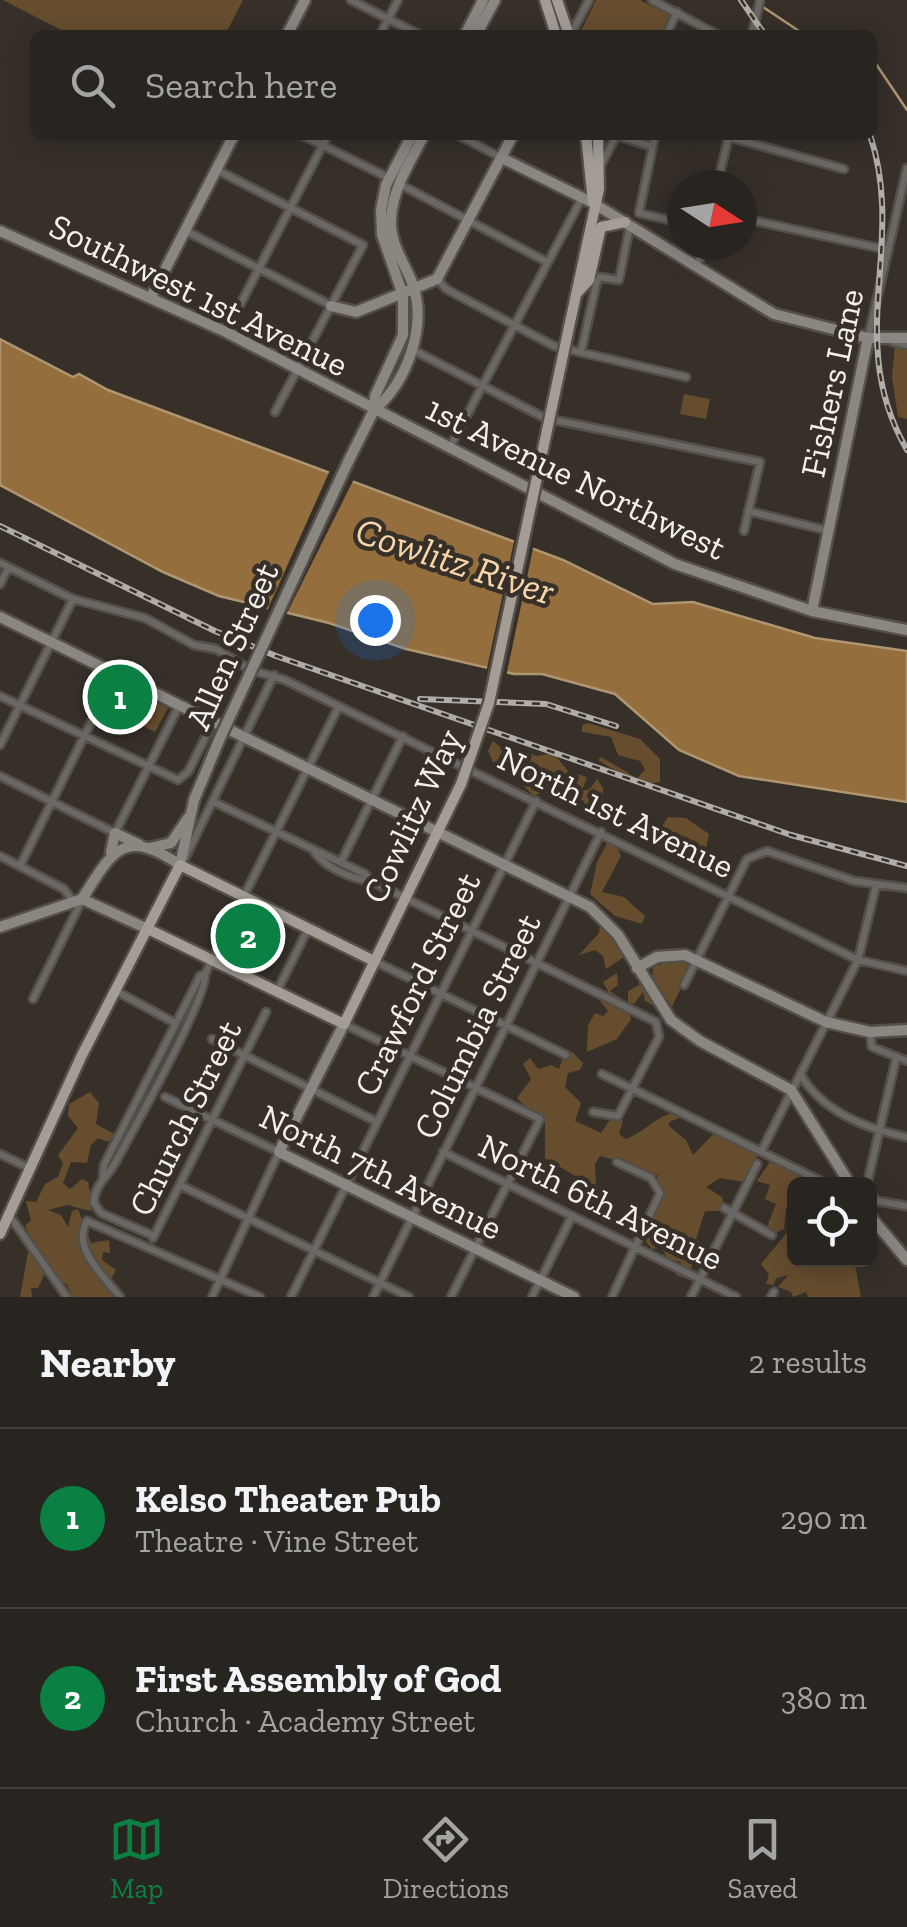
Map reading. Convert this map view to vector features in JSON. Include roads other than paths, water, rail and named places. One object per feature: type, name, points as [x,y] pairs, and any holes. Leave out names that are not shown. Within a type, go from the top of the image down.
[{"type":"main road","points":[[544,0],[554,30]]},
{"type":"main road","points":[[556,0],[568,30]]},
{"type":"main road","points":[[576,294],[588,200],[586,140]]},
{"type":"main road","points":[[588,200],[600,167],[598,140]]},
{"type":"main road","points":[[576,294],[588,280],[601,227],[628,223]]},
{"type":"main road","name":"Cowlitz Way","points":[[344,1024],[461,784],[489,703],[576,294]]},
{"type":"main road","points":[[180,865],[374,961]]},
{"type":"main road","name":"Allen Street","points":[[0,1234],[28,1168],[180,865]]},
{"type":"main road","points":[[148,930],[344,1024]]},
{"type":"street","points":[[290,30],[305,0]]},
{"type":"street","points":[[351,0],[410,30]]},
{"type":"street","points":[[382,30],[398,0]]},
{"type":"street","points":[[468,30],[483,0]]},
{"type":"street","points":[[479,30],[495,0]]},
{"type":"street","points":[[573,30],[589,0]]},
{"type":"street","points":[[652,0],[709,30]]},
{"type":"street","points":[[753,30],[760,0]]},
{"type":"street","points":[[668,30],[677,12]]},
{"type":"street","points":[[150,297],[231,140]]},
{"type":"street","points":[[311,140],[389,178]]},
{"type":"street","points":[[226,332],[325,140]]},
{"type":"street","points":[[374,410],[375,395],[403,335],[409,293],[381,228],[389,178],[409,140]]},
{"type":"street","points":[[374,410],[386,400],[412,350],[418,325],[391,219],[399,183],[421,140]]},
{"type":"street","points":[[468,140],[588,200],[774,314],[868,338],[907,342]]},
{"type":"street","points":[[185,231],[332,306],[356,312],[437,279],[511,140]]},
{"type":"street","points":[[600,167],[614,140]]},
{"type":"street","points":[[630,140],[650,146]]},
{"type":"street","points":[[653,140],[639,214],[667,220]]},
{"type":"street","points":[[721,170],[728,140]]},
{"type":"street","points":[[743,140],[844,169]]},
{"type":"street","name":"Fishers Lane","points":[[812,611],[907,168]]},
{"type":"street","points":[[216,170],[363,245],[275,412]]},
{"type":"street","points":[[406,187],[548,262]]},
{"type":"street","points":[[450,448],[568,223],[588,200]]},
{"type":"street","points":[[757,221],[888,250]]},
{"type":"street","points":[[580,352],[600,276],[619,280],[628,223]]},
{"type":"street","name":"Southwest 1st Avenue","points":[[0,231],[226,332],[374,410]]},
{"type":"street","points":[[698,264],[699,260]]},
{"type":"street","points":[[437,279],[446,289],[554,346],[686,377]]},
{"type":"street","points":[[412,350],[545,418],[760,462],[744,531]]},
{"type":"street","name":"1st Avenue Northwest","points":[[374,410],[675,564],[812,611],[907,630]]},
{"type":"street","name":"Allen Street","points":[[180,865],[191,813],[220,738],[374,410]]},
{"type":"street","points":[[748,511],[829,530]]},
{"type":"street","points":[[0,584],[4,566]]},
{"type":"street","name":"North 1st Avenue","points":[[4,566],[73,599],[145,618],[194,646],[216,648],[250,670],[274,676],[403,736],[858,960],[907,971]]},
{"type":"street","points":[[0,745],[73,599]]},
{"type":"street","points":[[0,617],[570,896],[608,924],[671,1020],[685,1032],[792,1090],[846,1177]]},
{"type":"street","points":[[20,866],[115,672]]},
{"type":"street","name":"Allen Street","points":[[180,865],[274,676]]},
{"type":"street","points":[[0,696],[180,780],[218,724]]},
{"type":"street","points":[[33,999],[77,899],[117,850],[116,833],[180,705]]},
{"type":"street","points":[[102,1178],[112,1170],[192,1012],[212,960],[339,706]]},
{"type":"street","points":[[341,862],[403,736]]},
{"type":"street","points":[[0,776],[180,865]]},
{"type":"street","name":"Crawford Street","points":[[291,1297],[536,800]]},
{"type":"street","points":[[214,802],[341,862],[370,881]]},
{"type":"street","points":[[117,850],[171,843],[191,813]]},
{"type":"street","name":"Columbia Street","points":[[373,1297],[602,832]]},
{"type":"street","points":[[684,985],[746,858],[760,851],[775,852],[876,886],[907,888]]},
{"type":"street","points":[[315,852],[322,862],[537,960],[643,1014],[659,1027],[659,1036],[618,1116],[593,1112]]},
{"type":"street","points":[[0,856],[77,899],[148,930]]},
{"type":"street","points":[[762,1150],[858,960],[876,886]]},
{"type":"street","points":[[0,927],[77,899]]},
{"type":"street","name":"Church Street","points":[[276,991],[308,929]]},
{"type":"street","points":[[638,968],[663,956],[696,959],[826,1022],[870,1032],[906,1030],[907,1018]]},
{"type":"street","points":[[374,961],[566,1056]]},
{"type":"street","points":[[154,1236],[101,1212],[94,1198],[104,1165],[200,976],[206,974]]},
{"type":"street","points":[[116,991],[176,1023]]},
{"type":"street","name":"Church Street","points":[[150,1248],[266,1012]]},
{"type":"street","points":[[344,1024],[540,1119],[451,1297]]},
{"type":"street","name":"Cowlitz Way","points":[[212,1297],[344,1024]]},
{"type":"street","points":[[870,1032],[872,1047],[907,1061]]},
{"type":"street","points":[[212,1039],[376,1122]]},
{"type":"street","points":[[869,1177],[896,1059]]},
{"type":"street","points":[[602,1074],[814,1177]]},
{"type":"street","points":[[799,1074],[821,1102],[880,1131],[907,1136]]},
{"type":"street","name":"North 7th Avenue","points":[[165,1097],[574,1297]]},
{"type":"street","name":"North 6th Avenue","points":[[443,1152],[736,1297]]},
{"type":"street","points":[[0,1154],[28,1168]]},
{"type":"street","points":[[612,1297],[660,1193],[651,1178],[617,1162]]},
{"type":"street","points":[[691,1297],[757,1164]]},
{"type":"street","points":[[180,1184],[409,1297]]},
{"type":"street","points":[[877,1200],[907,1206]]},
{"type":"street","points":[[724,1208],[772,1235]]},
{"type":"street","points":[[9,1214],[67,1297]]},
{"type":"street","points":[[532,1297],[572,1216]]},
{"type":"street","points":[[120,1297],[82,1244],[83,1226],[92,1221],[260,1297]]},
{"type":"street","points":[[877,1224],[907,1260]]},
{"type":"water","name":"Cowlitz River","points":[[0,339],[73,377],[79,374],[108,390],[563,560],[653,604],[693,602],[815,638],[907,651],[907,802],[739,776],[679,750],[615,694],[542,674],[514,674],[406,649],[329,623],[219,596],[163,572],[0,485]]},
{"type":"waterway","points":[[763,7],[798,30]]},
{"type":"waterway","points":[[877,65],[907,110]]},
{"type":"railway","points":[[741,0],[762,30]]},
{"type":"railway","points":[[871,140],[880,176],[882,215],[879,370],[889,409],[907,450]]},
{"type":"railway","points":[[0,526],[215,631],[276,656],[791,835],[907,866]]},
{"type":"railway","points":[[420,699],[546,704],[616,726]]},
{"type":"place","name":"Kelso Theater Pub","points":[[120,697]]},
{"type":"place","name":"First Assembly of God","points":[[248,936]]}]
